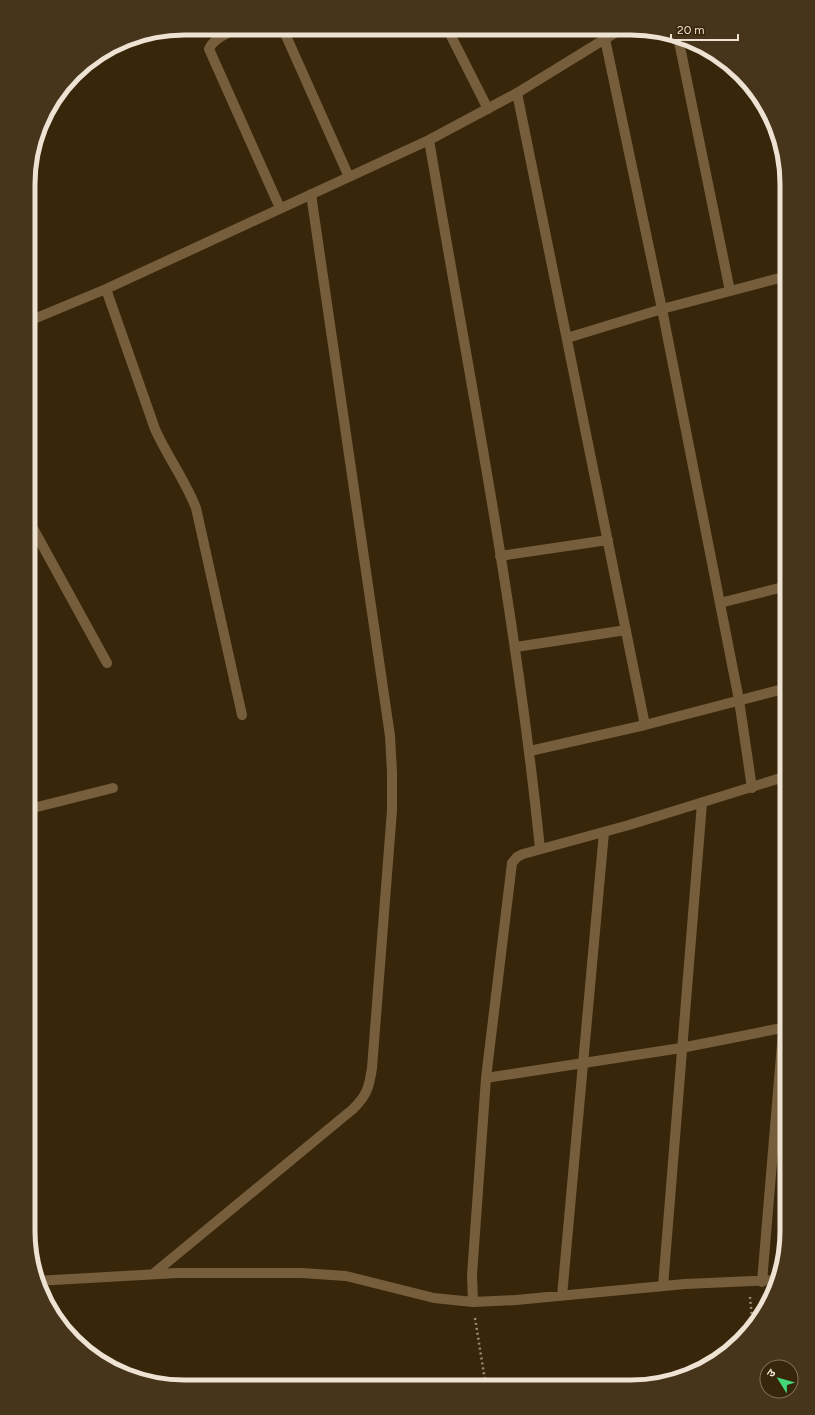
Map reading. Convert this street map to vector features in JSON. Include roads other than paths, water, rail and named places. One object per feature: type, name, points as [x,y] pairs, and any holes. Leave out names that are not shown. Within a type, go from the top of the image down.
[{"type":"street","points":[[224,35],[211,43],[208,49],[280,208]]},
{"type":"street","points":[[286,35],[349,177]]},
{"type":"street","points":[[451,35],[488,109]]},
{"type":"street","points":[[35,319],[106,289],[429,140],[518,93],[611,35]]},
{"type":"street","points":[[605,38],[662,309],[720,603],[739,700],[752,788]]},
{"type":"street","points":[[679,43],[730,291]]},
{"type":"street","points":[[518,93],[645,725]]},
{"type":"street","points":[[429,140],[516,647],[530,751],[540,849]]},
{"type":"street","points":[[153,1274],[353,1109],[365,1096],[369,1086],[372,1068],[392,810],[392,765],[390,736],[311,194]]},
{"type":"street","points":[[567,338],[662,309],[780,278]]},
{"type":"street","points":[[106,289],[155,429],[163,447],[188,487],[196,508],[242,716]]},
{"type":"street","points":[[35,532],[107,663]]},
{"type":"street","points":[[500,556],[608,540]]},
{"type":"street","points":[[720,603],[780,588]]},
{"type":"street","points":[[516,647],[626,630]]},
{"type":"street","points":[[530,751],[645,725],[780,690]]},
{"type":"street","points":[[473,1302],[472,1276],[486,1078],[512,863],[517,857],[524,854],[604,832],[780,778]]},
{"type":"street","points":[[35,806],[113,788]]},
{"type":"street","points":[[663,1286],[681,1048],[702,803]]},
{"type":"street","points":[[562,1296],[604,832]]},
{"type":"street","points":[[486,1078],[681,1048],[780,1028]]},
{"type":"street","points":[[762,1282],[780,1082]]},
{"type":"street","points":[[44,1281],[153,1274],[302,1273],[346,1276],[434,1298],[473,1302],[516,1300],[663,1286],[771,1281]]}]
